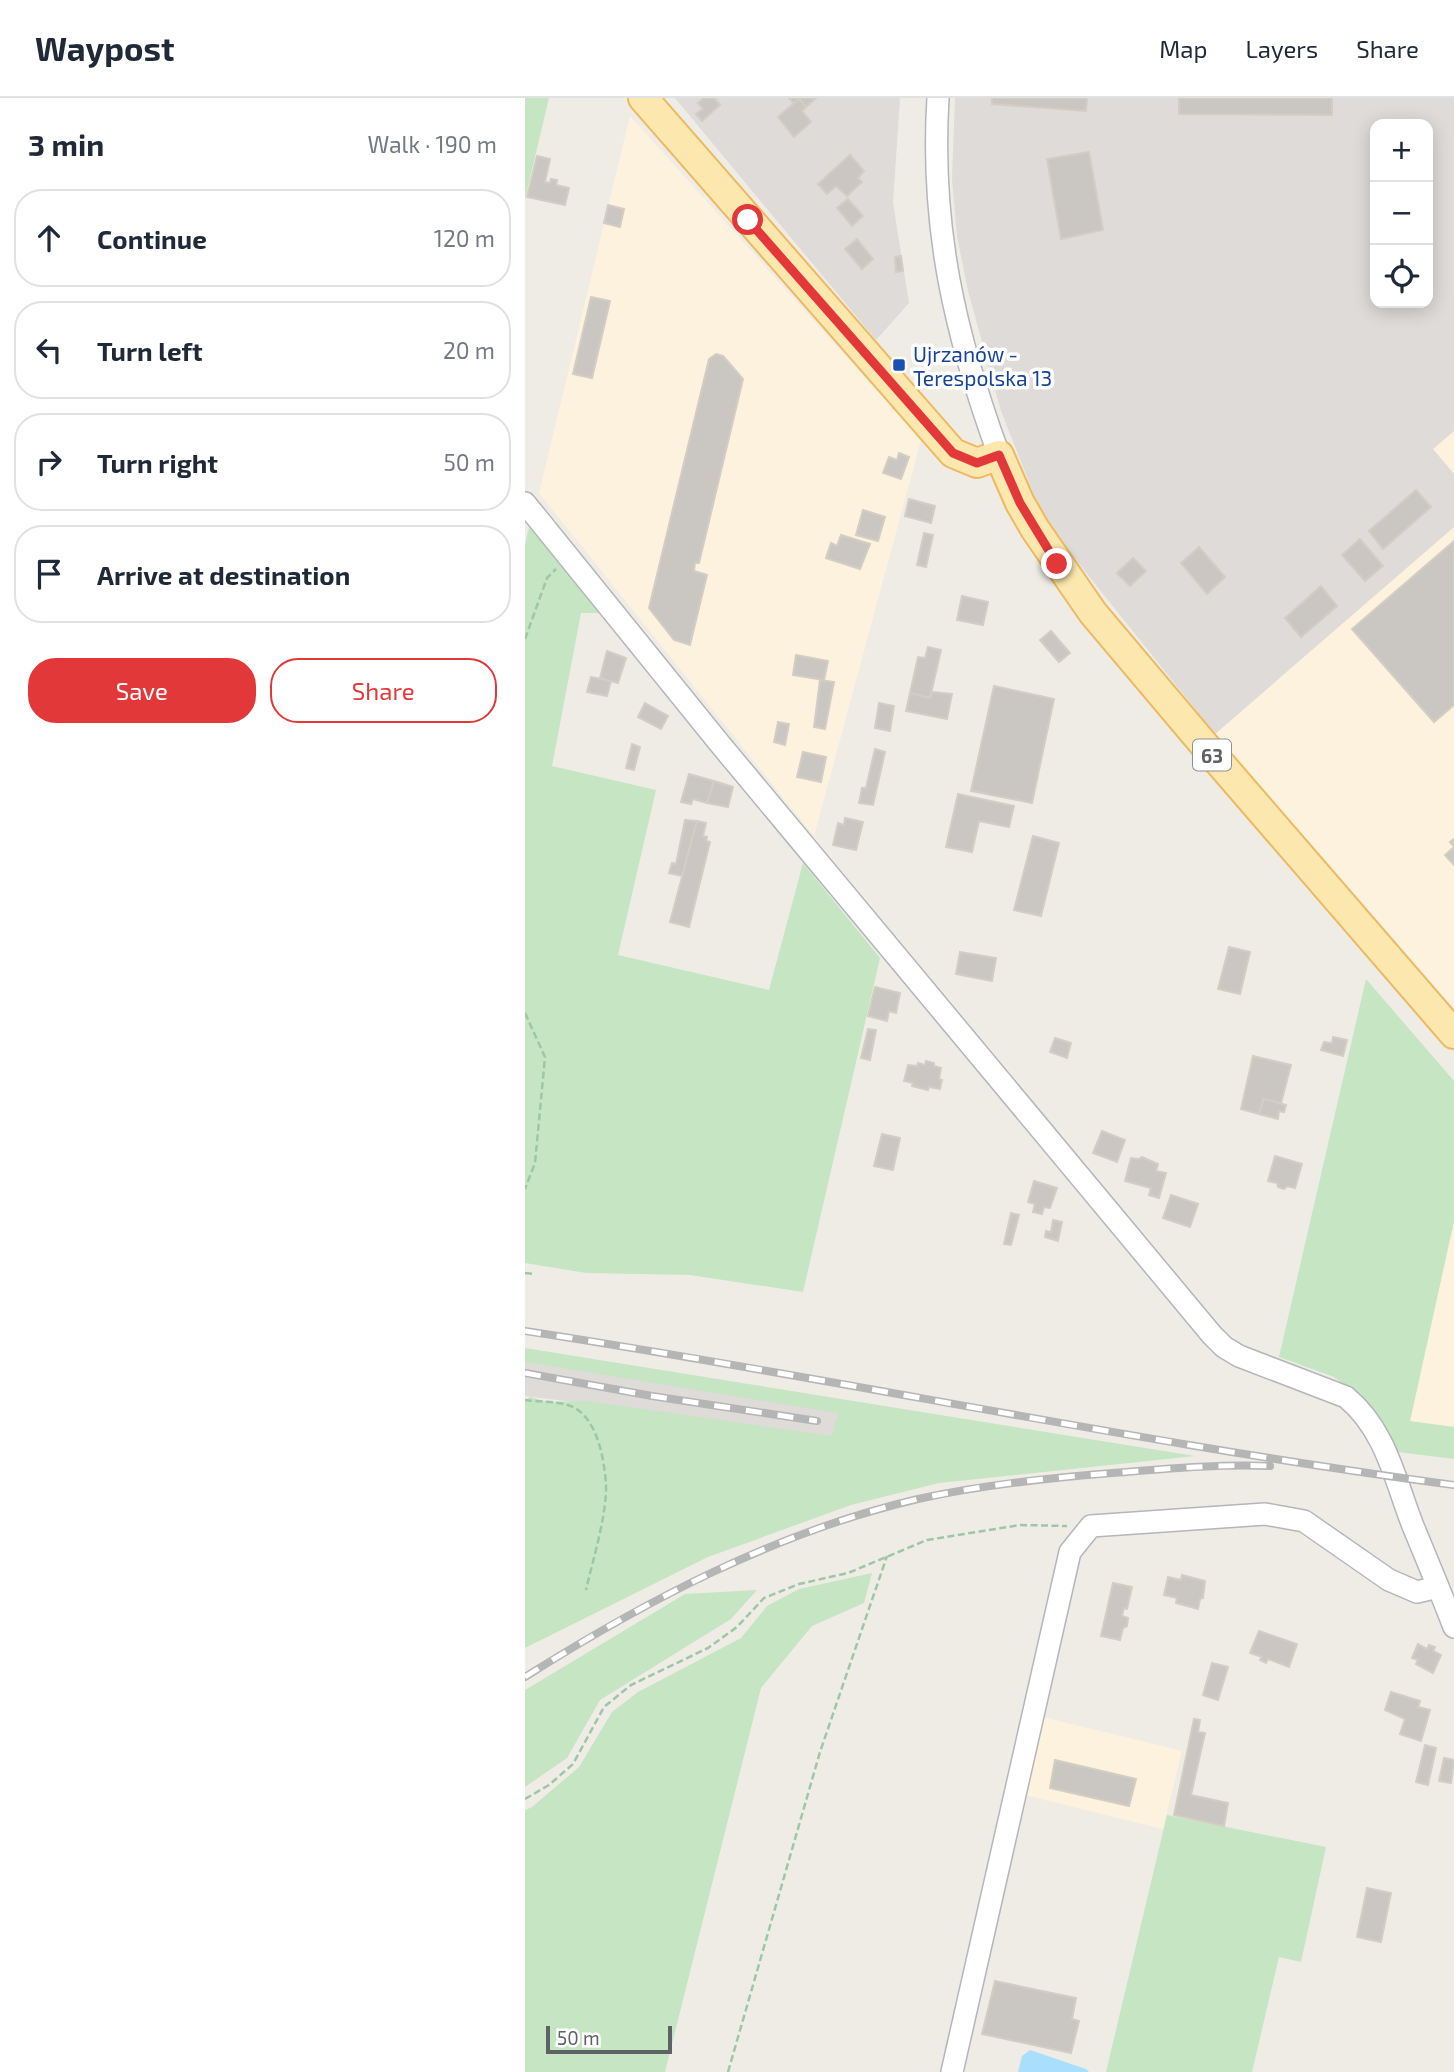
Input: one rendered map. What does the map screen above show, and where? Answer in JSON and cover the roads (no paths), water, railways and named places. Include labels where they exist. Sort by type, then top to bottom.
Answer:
[{"type":"main road","points":[[643,98],[953,453],[977,463],[999,455]]},
{"type":"main road","name":"63","points":[[999,455],[1020,503],[1035,529],[1093,613],[1454,1034]]},
{"type":"street","points":[[938,98],[938,208],[947,277],[966,358],[999,455]]},
{"type":"street","points":[[525,503],[764,796],[1212,1335],[1224,1347],[1239,1356],[1346,1397],[1371,1422],[1388,1455],[1444,1588],[1454,1627]]},
{"type":"street","points":[[953,2072],[1070,1552],[1091,1526],[1265,1514],[1304,1521],[1389,1580],[1417,1592],[1444,1588]]},
{"type":"water","points":[[1030,2050],[1089,2072],[1018,2072],[1022,2056]]},
{"type":"railway","points":[[525,1331],[1105,1431],[1454,1485]]},
{"type":"railway","points":[[525,1373],[817,1421]]},
{"type":"railway","points":[[525,1677],[618,1621],[714,1572],[814,1530],[865,1513],[942,1494],[1039,1480],[1191,1467],[1270,1466]]},
{"type":"place","name":"Ujrzanów - Terespolska 13","points":[[899,365]]}]
